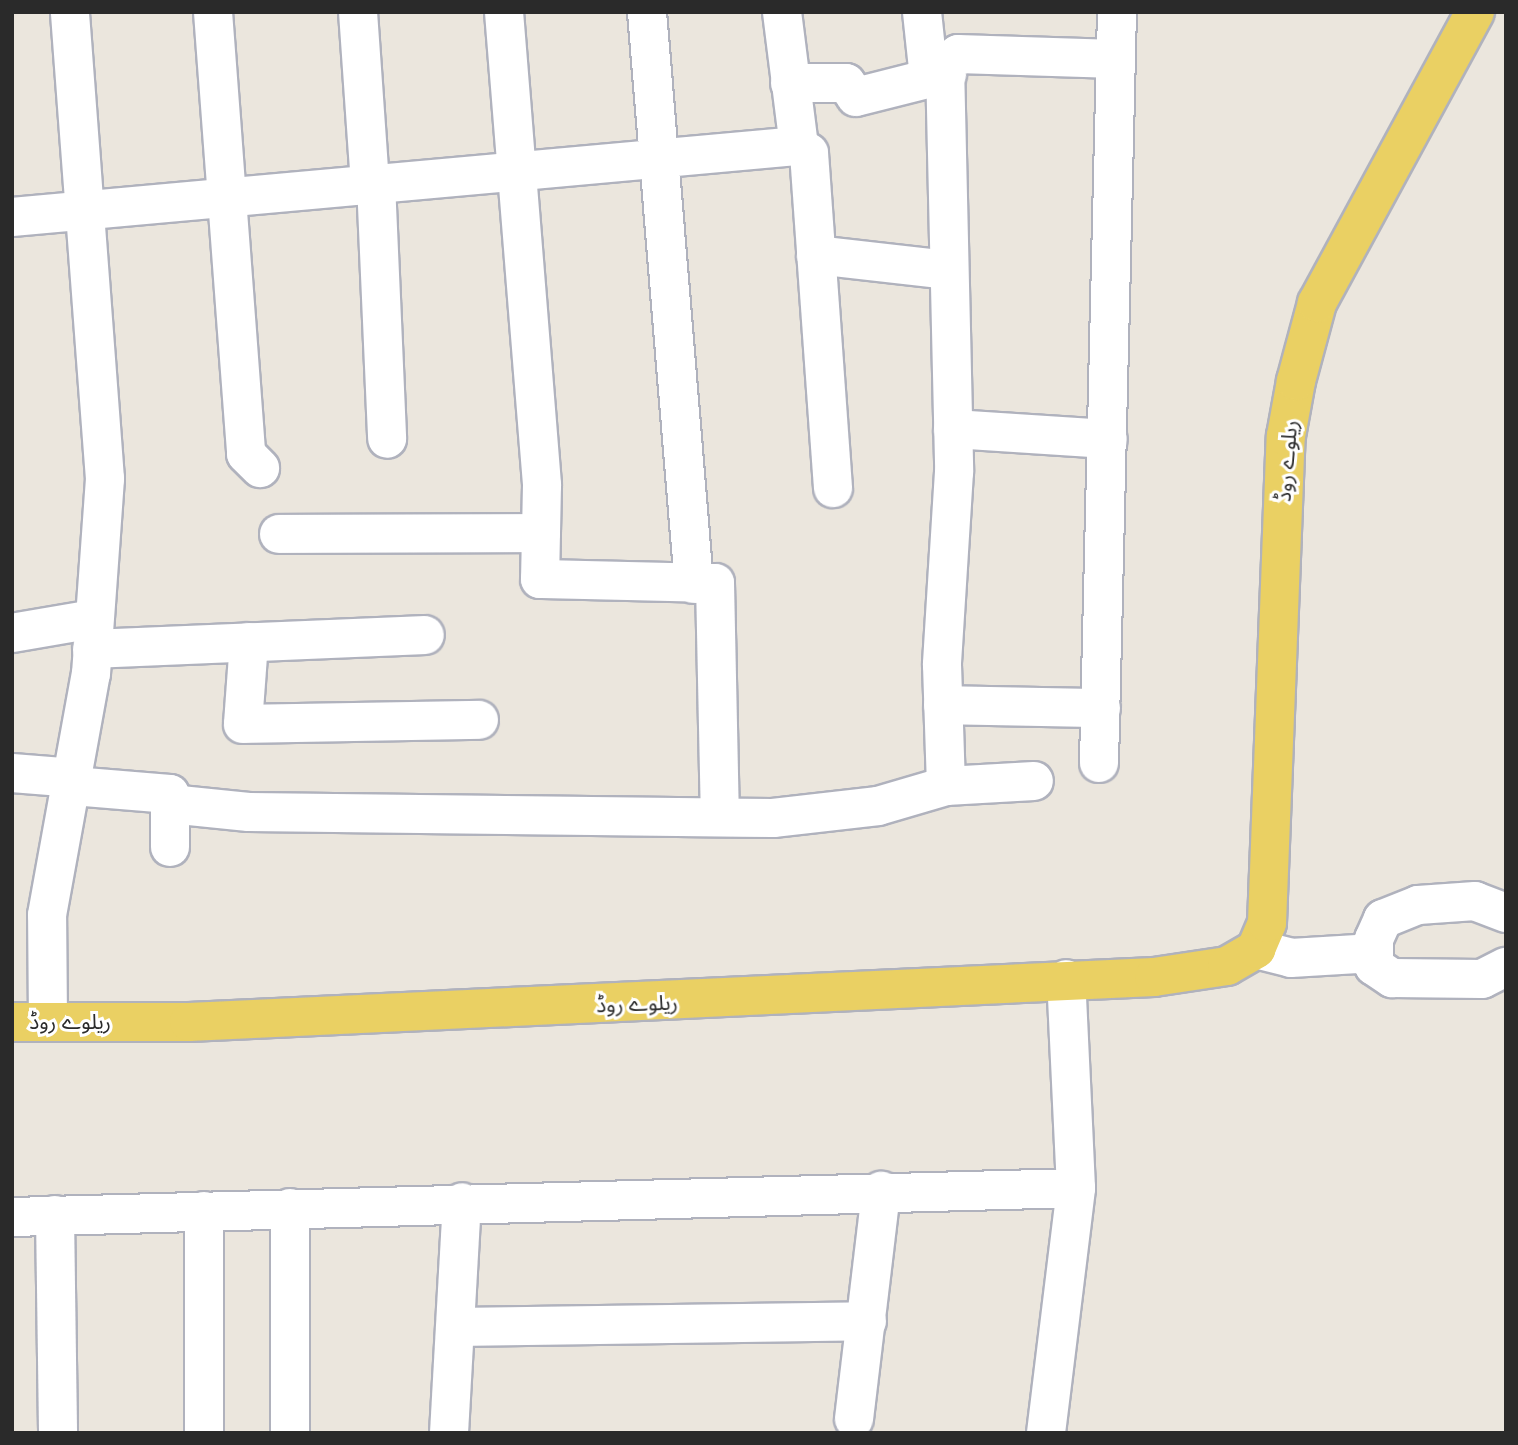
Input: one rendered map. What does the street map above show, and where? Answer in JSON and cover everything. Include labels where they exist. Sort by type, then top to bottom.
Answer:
[{"type":"main road","name":"ریلوے روڈ","points":[[30,1021],[189,1022],[781,998],[1066,979],[1154,977],[1227,966],[1256,950],[1267,923],[1286,436],[1296,381],[1317,303],[1475,12]]},
{"type":"street","points":[[30,1021],[47,915],[74,782],[93,634],[105,479],[88,210],[69,12]]},
{"type":"street","points":[[213,12],[231,196],[246,454],[260,468]]},
{"type":"street","points":[[358,12],[373,183],[387,439]]},
{"type":"street","points":[[504,12],[542,485],[540,579],[715,583],[720,816]]},
{"type":"street","points":[[647,12],[662,156],[694,584]]},
{"type":"street","points":[[782,12],[799,146]]},
{"type":"street","points":[[922,12],[928,68],[946,70]]},
{"type":"street","points":[[1100,763],[1117,12]]},
{"type":"street","points":[[790,83],[846,83],[856,97],[946,70],[958,54],[1116,59]]},
{"type":"street","points":[[946,70],[953,429],[943,705],[946,786]]},
{"type":"street","points":[[12,216],[662,156],[799,146],[809,153],[833,488]]},
{"type":"street","points":[[816,255],[948,271]]},
{"type":"street","points":[[953,429],[1108,439]]},
{"type":"street","points":[[279,534],[541,533]]},
{"type":"street","points":[[12,632],[249,642],[425,635]]},
{"type":"street","points":[[249,642],[243,724],[479,720]]},
{"type":"street","points":[[943,705],[1101,708]]},
{"type":"street","points":[[12,773],[170,794],[170,846]]},
{"type":"street","points":[[170,804],[249,812],[773,818],[878,806],[946,786],[1034,781]]},
{"type":"street","points":[[1506,914],[1475,901],[1407,908],[1383,919],[1374,953],[1377,972],[1406,980],[1482,979],[1506,967]]},
{"type":"street","points":[[1256,950],[1291,958],[1374,953]]},
{"type":"street","points":[[1046,1433],[1076,1188],[1066,979]]},
{"type":"street","points":[[12,1217],[462,1202],[1076,1188]]},
{"type":"street","points":[[854,1419],[881,1191]]},
{"type":"street","points":[[449,1433],[462,1202]]},
{"type":"street","points":[[290,1208],[290,1433]]},
{"type":"street","points":[[204,1210],[204,1433]]},
{"type":"street","points":[[55,1215],[58,1433]]},
{"type":"street","points":[[456,1327],[867,1321]]}]
